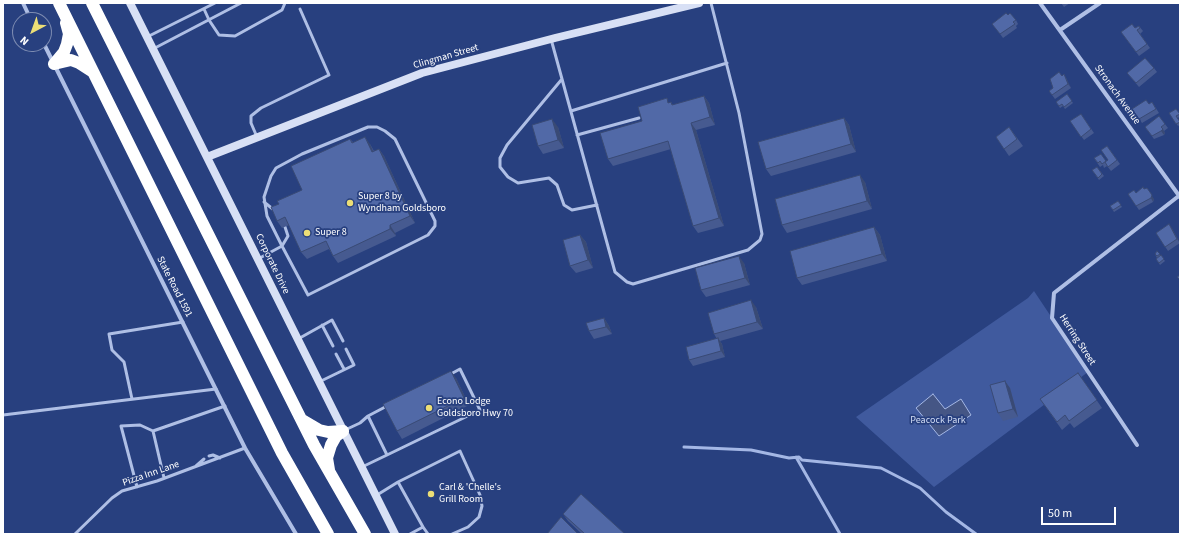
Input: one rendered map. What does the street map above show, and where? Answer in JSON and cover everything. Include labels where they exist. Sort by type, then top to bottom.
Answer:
[{"type":"highway","points":[[92,3],[301,419],[365,534]]},
{"type":"highway","points":[[54,64],[64,52],[67,44],[68,34],[62,8]]},
{"type":"highway","points":[[62,8],[282,453],[328,534]]},
{"type":"highway","points":[[54,64],[71,60],[84,65],[96,75]]},
{"type":"highway","points":[[301,419],[319,430],[328,432],[343,431]]},
{"type":"highway","points":[[329,471],[327,458],[331,445],[336,436],[343,431]]},
{"type":"street","points":[[23,3],[28,12]]},
{"type":"street","name":"Corporate Drive","points":[[130,3],[395,534]]},
{"type":"street","name":"Clingman Street","points":[[207,157],[422,73],[551,39],[699,3]]},
{"type":"street","name":"Stronach Avenue","points":[[1040,3],[1180,196]]},
{"type":"street","points":[[1060,30],[1100,3]]},
{"type":"street","name":"State Road 1591","points":[[48,52],[225,406],[244,448],[296,534]]},
{"type":"street","name":"Herring Street","points":[[1137,445],[1052,318],[1054,293],[1180,196]]},
{"type":"lane","points":[[147,37],[215,3]]},
{"type":"lane","points":[[153,49],[241,3]]},
{"type":"lane","points":[[204,9],[219,35],[235,36],[282,10],[285,3]]},
{"type":"lane","points":[[551,39],[615,272],[621,278],[633,284],[748,250],[756,245],[762,234],[728,63],[711,3]]},
{"type":"lane","points":[[257,137],[251,123],[252,116],[262,108],[329,75],[300,9]]},
{"type":"lane","points":[[571,111],[728,63]]},
{"type":"lane","points":[[562,79],[507,145],[500,158],[500,167],[508,177],[518,183],[549,178],[557,185],[564,205],[572,210],[597,205]]},
{"type":"lane","points":[[577,135],[639,118]]},
{"type":"lane","points":[[368,127],[377,127],[385,131],[394,139],[435,221],[435,226],[428,235],[308,295],[282,246],[267,216],[264,202],[266,187],[276,168],[285,162],[368,127]]},
{"type":"lane","points":[[264,202],[278,214]]},
{"type":"lane","points":[[258,259],[282,246],[288,236],[285,227]]},
{"type":"lane","points":[[297,339],[332,320],[343,341]]},
{"type":"lane","points":[[132,399],[124,362],[112,350],[109,334],[183,322]]},
{"type":"lane","points":[[322,325],[333,346]]},
{"type":"lane","points":[[319,382],[354,365],[346,349]]},
{"type":"lane","points":[[336,354],[344,370]]},
{"type":"lane","points":[[361,467],[480,410],[460,369],[446,377]]},
{"type":"lane","points":[[3,415],[216,389]]},
{"type":"lane","points":[[343,431],[360,423],[368,416],[389,405]]},
{"type":"lane","points":[[138,487],[121,426],[140,425],[153,431],[225,406]]},
{"type":"lane","points":[[368,416],[386,455]]},
{"type":"lane","points":[[153,431],[164,478]]},
{"type":"lane","name":"Pizza Inn Lane","points":[[75,534],[112,498],[122,491],[164,478],[244,448]]},
{"type":"lane","points":[[375,496],[398,482],[460,451],[480,494],[482,506],[479,517],[468,527],[452,534]]},
{"type":"lane","points":[[209,456],[213,455],[220,458]]},
{"type":"lane","points":[[195,467],[204,458]]},
{"type":"lane","points":[[398,482],[428,534]]},
{"type":"lane","points":[[410,534],[423,527]]},
{"type":"green space","name":"Peacock Park","points":[[1034,291],[1088,372],[934,487],[856,417],[1028,298]]},
{"type":"shaded area","points":[[933,394],[945,409],[961,399],[971,415],[939,436],[916,408]]},
{"type":"building","points":[[1006,13],[1008,15],[1010,13],[1016,20],[1013,22],[1015,24],[1000,34],[992,24]]},
{"type":"building","points":[[1132,24],[1135,28],[1139,26],[1140,28],[1137,30],[1147,44],[1136,52],[1121,32]]},
{"type":"building","points":[[1145,58],[1154,68],[1136,83],[1127,73]]},
{"type":"building","points":[[1059,72],[1062,76],[1064,74],[1068,84],[1052,95],[1049,91],[1053,88],[1050,79]]},
{"type":"building","points":[[1067,94],[1072,101],[1064,107],[1062,104],[1059,106],[1056,102]]},
{"type":"building","points":[[704,96],[710,117],[691,123],[719,218],[693,226],[668,141],[608,159],[600,133],[642,121],[638,107],[667,98],[668,103],[671,102],[672,105]]},
{"type":"building","points":[[1146,100],[1149,104],[1152,102],[1156,109],[1139,119],[1132,109]]},
{"type":"building","points":[[1176,109],[1180,114],[1176,116],[1180,122],[1176,124],[1169,113]]},
{"type":"building","points":[[1081,114],[1091,129],[1081,137],[1070,121]]},
{"type":"building","points":[[1159,116],[1165,124],[1161,127],[1163,129],[1161,131],[1152,136],[1145,127]]},
{"type":"building","points":[[844,118],[851,144],[766,169],[758,142]]},
{"type":"building","points":[[552,119],[558,140],[538,146],[532,125]]},
{"type":"building","points":[[1009,127],[1017,139],[1004,149],[996,137]]},
{"type":"building","name":"Super 8 by Wyndham Goldsboro","points":[[365,137],[372,152],[379,149],[410,216],[390,225],[390,229],[333,256],[326,241],[301,252],[285,217],[277,221],[271,207],[279,204],[277,201],[302,190],[291,166],[350,139],[352,143]]},
{"type":"building","points":[[1107,146],[1117,160],[1108,167],[1105,162],[1108,160],[1101,150]]},
{"type":"building","points":[[1101,154],[1106,161],[1102,164],[1100,161],[1098,163],[1094,158]]},
{"type":"building","points":[[1097,167],[1102,174],[1098,178],[1092,170]]},
{"type":"building","points":[[860,175],[867,201],[782,225],[775,199]]},
{"type":"building","points":[[1143,187],[1144,189],[1147,188],[1152,195],[1151,198],[1136,206],[1128,194],[1134,190],[1136,193]]},
{"type":"building","points":[[1118,201],[1121,205],[1113,210],[1110,206]]},
{"type":"building","points":[[1169,224],[1177,239],[1165,247],[1156,233]]},
{"type":"building","points":[[874,227],[882,254],[797,278],[790,251]]},
{"type":"building","points":[[580,235],[588,260],[570,266],[563,240]]},
{"type":"building","points":[[1157,251],[1160,254],[1157,256],[1155,254]]},
{"type":"building","points":[[1161,255],[1164,259],[1159,263],[1156,259]]},
{"type":"building","points":[[739,256],[745,278],[701,290],[695,268]]},
{"type":"building","points":[[751,300],[757,322],[714,334],[708,313]]},
{"type":"building","points":[[604,318],[606,327],[589,331],[586,323]]},
{"type":"building","points":[[718,338],[721,351],[689,360],[686,347]]},
{"type":"building","name":"Econo Lodge Goldsboro Hwy 70","points":[[451,371],[464,398],[397,431],[383,404]]},
{"type":"building","points":[[1078,373],[1097,400],[1069,421],[1065,415],[1057,422],[1040,399]]},
{"type":"building","points":[[1005,381],[1013,409],[998,413],[990,385]]},
{"type":"building","points":[[581,494],[625,534],[585,534],[563,514]]},
{"type":"building","points":[[561,517],[578,534],[547,534]]},
{"type":"waterway","points":[[684,447],[751,450],[789,458],[799,457],[802,460],[881,468],[920,488],[946,512],[976,534]]},
{"type":"waterway","points":[[796,457],[840,534]]},
{"type":"place","name":"Super 8 by Wyndham Goldsboro","points":[[350,203]]},
{"type":"place","name":"Super 8","points":[[307,233]]},
{"type":"place","name":"Econo Lodge Goldsboro Hwy 70","points":[[429,408]]},
{"type":"place","name":"Carl & 'Chelle's Grill Room","points":[[431,494]]}]
